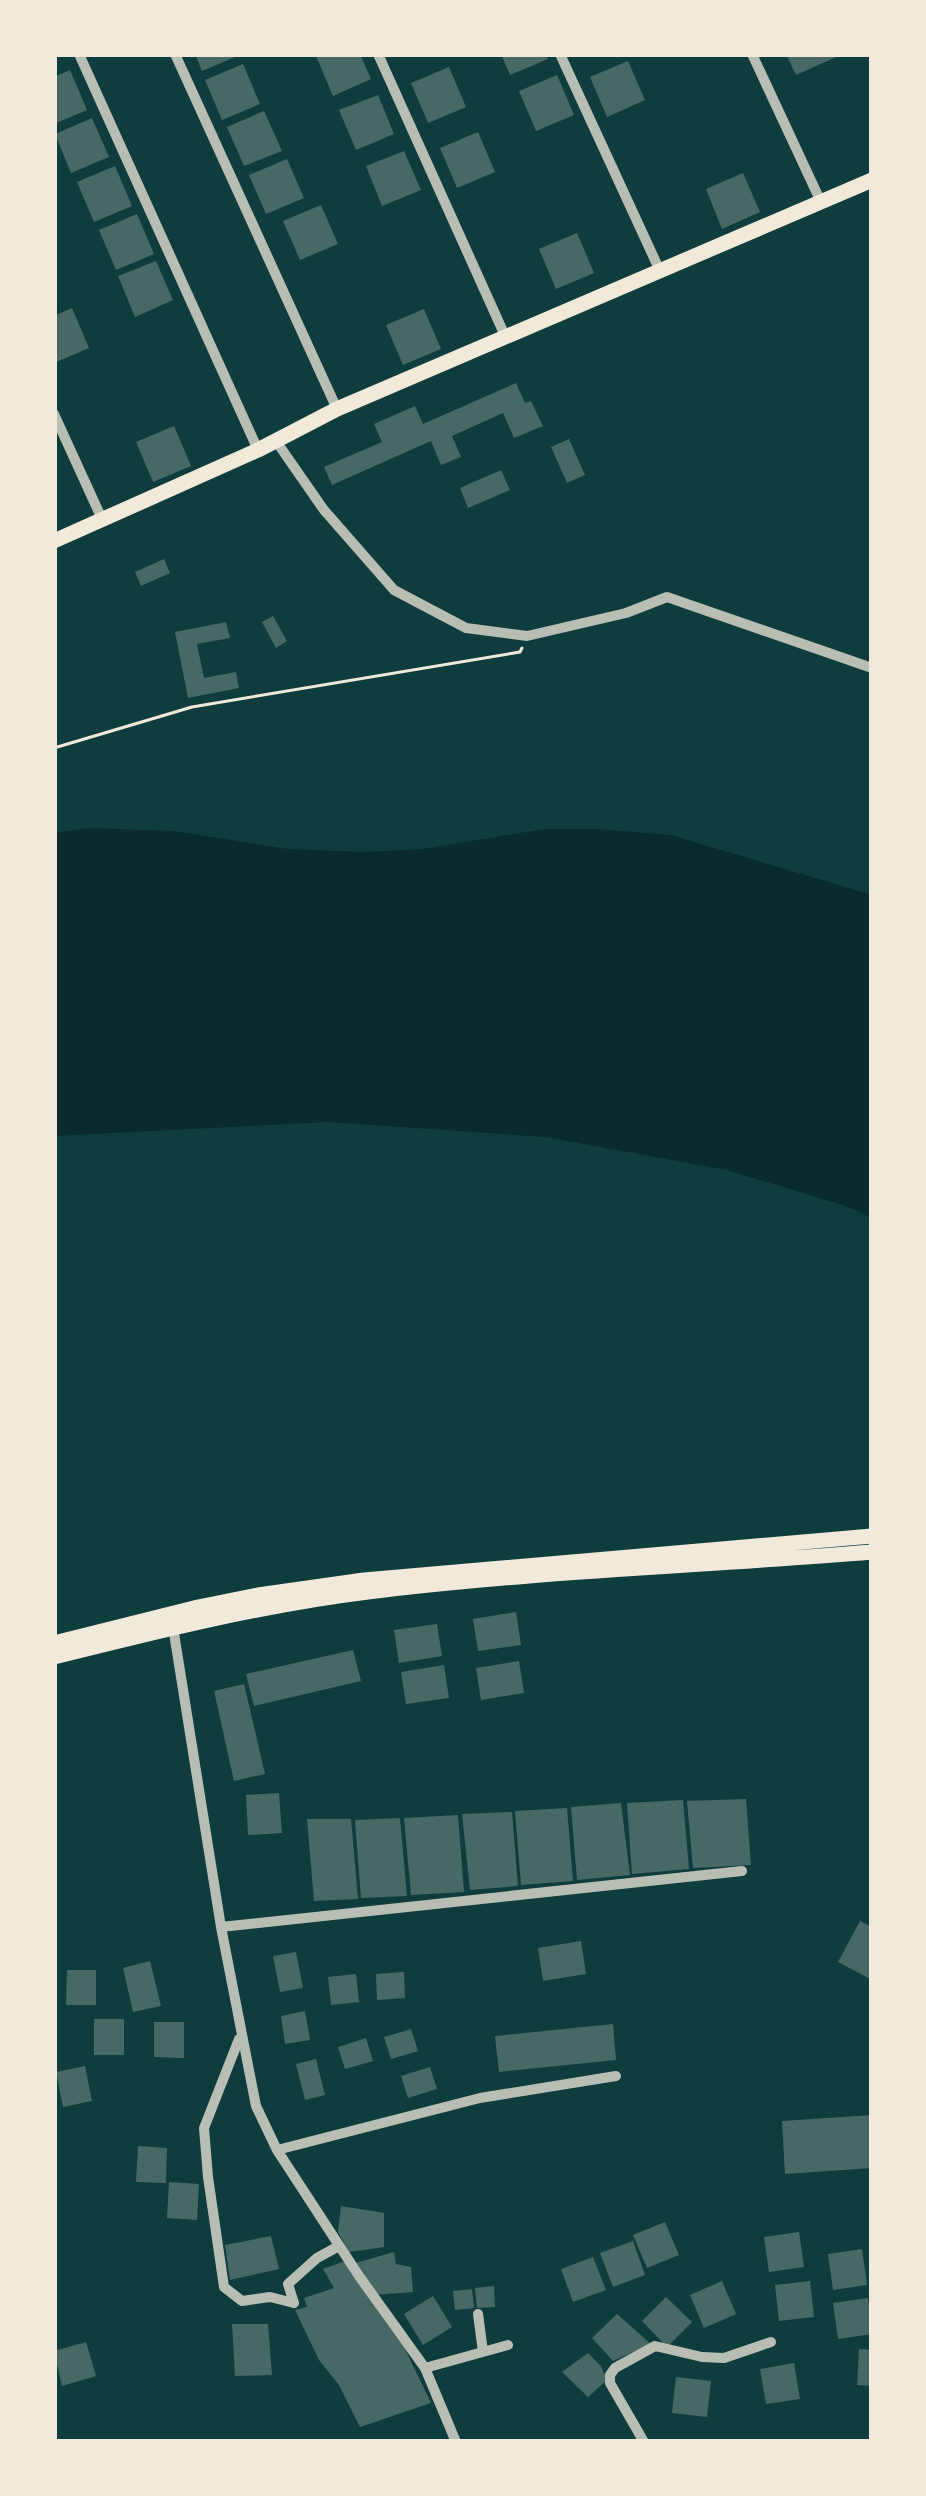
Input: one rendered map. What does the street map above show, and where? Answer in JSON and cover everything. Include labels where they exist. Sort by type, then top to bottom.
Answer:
[{"type":"main road","points":[[54,542],[337,410],[872,179]]},
{"type":"main road","points":[[54,1643],[178,1611],[364,1580],[872,1536]]},
{"type":"main road","points":[[54,1658],[258,1609],[369,1592],[872,1552]]},
{"type":"street","points":[[79,54],[258,450]]},
{"type":"street","points":[[175,54],[337,410]]},
{"type":"street","points":[[378,54],[506,338]]},
{"type":"street","points":[[560,54],[660,272]]},
{"type":"street","points":[[752,54],[821,202]]},
{"type":"street","points":[[54,414],[102,519]]},
{"type":"street","points":[[276,441],[324,510],[394,590],[466,628],[527,636],[626,613],[667,597],[872,668]]},
{"type":"street","points":[[173,1627],[221,1927],[256,2106],[277,2150],[425,2368],[456,2442]]},
{"type":"street","points":[[221,1927],[742,1871]]},
{"type":"street","points":[[240,2035],[204,2128],[224,2287],[242,2301],[270,2297],[294,2303],[289,2284],[317,2258],[339,2246]]},
{"type":"street","points":[[277,2150],[480,2098],[616,2076]]},
{"type":"street","points":[[478,2314],[483,2352]]},
{"type":"street","points":[[644,2442],[610,2383],[615,2368],[656,2346],[724,2358],[771,2342]]},
{"type":"street","points":[[425,2368],[508,2345]]},
{"type":"path","points":[[54,748],[192,707],[520,652],[527,636]]},
{"type":"water","points":[[88,828],[174,831],[288,849],[363,852],[423,849],[545,829],[671,835],[872,895],[872,1218],[727,1170],[545,1137],[328,1122],[54,1136],[54,833]]},
{"type":"building","points":[[195,54],[242,54],[202,71]]},
{"type":"building","points":[[360,54],[371,79],[333,96],[316,56]]},
{"type":"building","points":[[501,54],[546,54],[548,59],[510,75]]},
{"type":"building","points":[[786,54],[843,54],[796,75]]},
{"type":"building","points":[[628,61],[645,100],[607,117],[590,77]]},
{"type":"building","points":[[243,64],[260,104],[222,120],[205,80]]},
{"type":"building","points":[[449,67],[466,107],[428,123],[411,83]]},
{"type":"building","points":[[70,70],[87,110],[54,124],[54,77]]},
{"type":"building","points":[[557,75],[574,115],[536,131],[519,91]]},
{"type":"building","points":[[378,95],[394,134],[356,150],[339,110]]},
{"type":"building","points":[[264,111],[282,151],[244,166],[227,127]]},
{"type":"building","points":[[92,118],[109,157],[71,173],[55,134]]},
{"type":"building","points":[[478,132],[495,172],[457,188],[440,148]]},
{"type":"building","points":[[404,151],[421,190],[382,206],[366,166]]},
{"type":"building","points":[[287,159],[304,198],[266,214],[249,175]]},
{"type":"building","points":[[115,166],[132,206],[94,222],[77,182]]},
{"type":"building","points":[[743,173],[760,212],[722,229],[706,189]]},
{"type":"building","points":[[321,205],[338,244],[300,260],[283,221]]},
{"type":"building","points":[[137,214],[154,254],[116,270],[99,230]]},
{"type":"building","points":[[577,233],[594,273],[556,289],[539,249]]},
{"type":"building","points":[[156,261],[173,300],[135,317],[118,276]]},
{"type":"building","points":[[72,308],[89,348],[54,363],[54,316]]},
{"type":"building","points":[[424,309],[441,349],[403,365],[386,325]]},
{"type":"building","points":[[516,383],[543,426],[514,438],[503,413],[452,436],[461,457],[441,465],[431,441],[332,485],[324,467],[382,442],[374,424],[415,406],[423,424]]},
{"type":"building","points":[[174,426],[191,466],[153,482],[136,442]]},
{"type":"building","points":[[569,439],[585,475],[567,483],[551,447]]},
{"type":"building","points":[[501,470],[510,490],[468,508],[460,488]]},
{"type":"building","points":[[164,559],[170,573],[141,586],[135,572]]},
{"type":"building","points":[[273,616],[287,641],[276,648],[262,622]]},
{"type":"building","points":[[226,622],[230,638],[197,644],[204,678],[236,672],[239,688],[188,698],[175,632]]},
{"type":"building","points":[[516,1612],[521,1645],[478,1651],[473,1619]]},
{"type":"building","points":[[437,1624],[442,1656],[399,1663],[394,1630]]},
{"type":"building","points":[[353,1650],[361,1681],[254,1706],[246,1674]]},
{"type":"building","points":[[519,1661],[524,1693],[481,1700],[476,1668]]},
{"type":"building","points":[[444,1665],[449,1698],[406,1704],[401,1672]]},
{"type":"building","points":[[244,1684],[265,1774],[234,1781],[214,1691]]},
{"type":"building","points":[[279,1793],[282,1833],[248,1835],[246,1795]]},
{"type":"building","points":[[746,1799],[751,1865],[693,1868],[687,1801]]},
{"type":"building","points":[[683,1800],[689,1869],[632,1874],[627,1803]]},
{"type":"building","points":[[621,1803],[630,1875],[577,1880],[571,1807]]},
{"type":"building","points":[[567,1808],[573,1881],[521,1885],[515,1811]]},
{"type":"building","points":[[512,1812],[518,1886],[470,1890],[462,1814]]},
{"type":"building","points":[[458,1815],[464,1892],[411,1895],[404,1818]]},
{"type":"building","points":[[400,1818],[407,1896],[361,1898],[355,1820]]},
{"type":"building","points":[[307,1819],[351,1819],[358,1899],[314,1901]]},
{"type":"building","points":[[860,1921],[872,1927],[872,1980],[838,1962]]},
{"type":"building","points":[[581,1941],[586,1974],[543,1981],[538,1948]]},
{"type":"building","points":[[296,1952],[303,1988],[280,1992],[273,1956]]},
{"type":"building","points":[[150,1961],[161,2006],[133,2012],[123,1968]]},
{"type":"building","points":[[67,1970],[96,1970],[96,2005],[66,2005]]},
{"type":"building","points":[[404,1972],[405,1998],[377,2000],[376,1974]]},
{"type":"building","points":[[356,1974],[359,2002],[331,2005],[328,1977]]},
{"type":"building","points":[[305,2011],[310,2040],[285,2044],[281,2016]]},
{"type":"building","points":[[94,2019],[124,2019],[124,2055],[94,2055]]},
{"type":"building","points":[[154,2022],[184,2022],[184,2058],[154,2057]]},
{"type":"building","points":[[613,2024],[616,2060],[499,2072],[495,2036]]},
{"type":"building","points":[[411,2029],[418,2051],[391,2059],[384,2037]]},
{"type":"building","points":[[366,2038],[373,2061],[345,2069],[338,2047]]},
{"type":"building","points":[[316,2059],[325,2095],[305,2100],[296,2064]]},
{"type":"building","points":[[85,2066],[92,2101],[63,2107],[56,2072]]},
{"type":"building","points":[[430,2067],[437,2089],[408,2098],[401,2076]]},
{"type":"building","points":[[872,2115],[872,2168],[785,2174],[782,2121]]},
{"type":"building","points":[[138,2146],[167,2148],[166,2183],[136,2182]]},
{"type":"building","points":[[169,2182],[199,2184],[197,2220],[167,2218]]},
{"type":"building","points":[[341,2206],[384,2213],[384,2247],[349,2252],[338,2232]]},
{"type":"building","points":[[665,2222],[679,2255],[647,2268],[633,2235]]},
{"type":"building","points":[[799,2232],[804,2267],[769,2272],[764,2237]]},
{"type":"building","points":[[271,2236],[279,2269],[230,2280],[225,2245]]},
{"type":"building","points":[[633,2241],[645,2275],[613,2287],[600,2253]]},
{"type":"building","points":[[862,2249],[867,2285],[833,2290],[828,2254]]},
{"type":"building","points":[[394,2252],[396,2264],[411,2267],[413,2292],[373,2295],[352,2264]]},
{"type":"building","points":[[593,2257],[606,2290],[573,2302],[561,2269]]},
{"type":"building","points":[[348,2260],[405,2349],[431,2403],[360,2427],[295,2310],[307,2307],[304,2298],[334,2288],[323,2269]]},
{"type":"building","points":[[722,2281],[736,2314],[704,2328],[690,2295]]},
{"type":"building","points":[[810,2281],[814,2317],[779,2321],[775,2285]]},
{"type":"building","points":[[494,2286],[495,2307],[477,2308],[475,2288]]},
{"type":"building","points":[[472,2289],[474,2308],[455,2310],[453,2291]]},
{"type":"building","points":[[433,2296],[452,2327],[423,2345],[404,2314]]},
{"type":"building","points":[[666,2297],[692,2322],[667,2347],[642,2321]]},
{"type":"building","points":[[868,2298],[872,2334],[838,2339],[833,2303]]},
{"type":"building","points":[[617,2314],[651,2344],[613,2361],[592,2338]]},
{"type":"building","points":[[232,2324],[268,2324],[272,2375],[235,2376]]},
{"type":"building","points":[[86,2342],[96,2376],[62,2386],[54,2351]]},
{"type":"building","points":[[859,2349],[872,2350],[872,2386],[857,2385]]},
{"type":"building","points":[[588,2353],[607,2380],[588,2397],[562,2372]]},
{"type":"building","points":[[794,2363],[800,2399],[766,2404],[760,2369]]},
{"type":"building","points":[[676,2377],[711,2381],[707,2417],[672,2413]]}]
